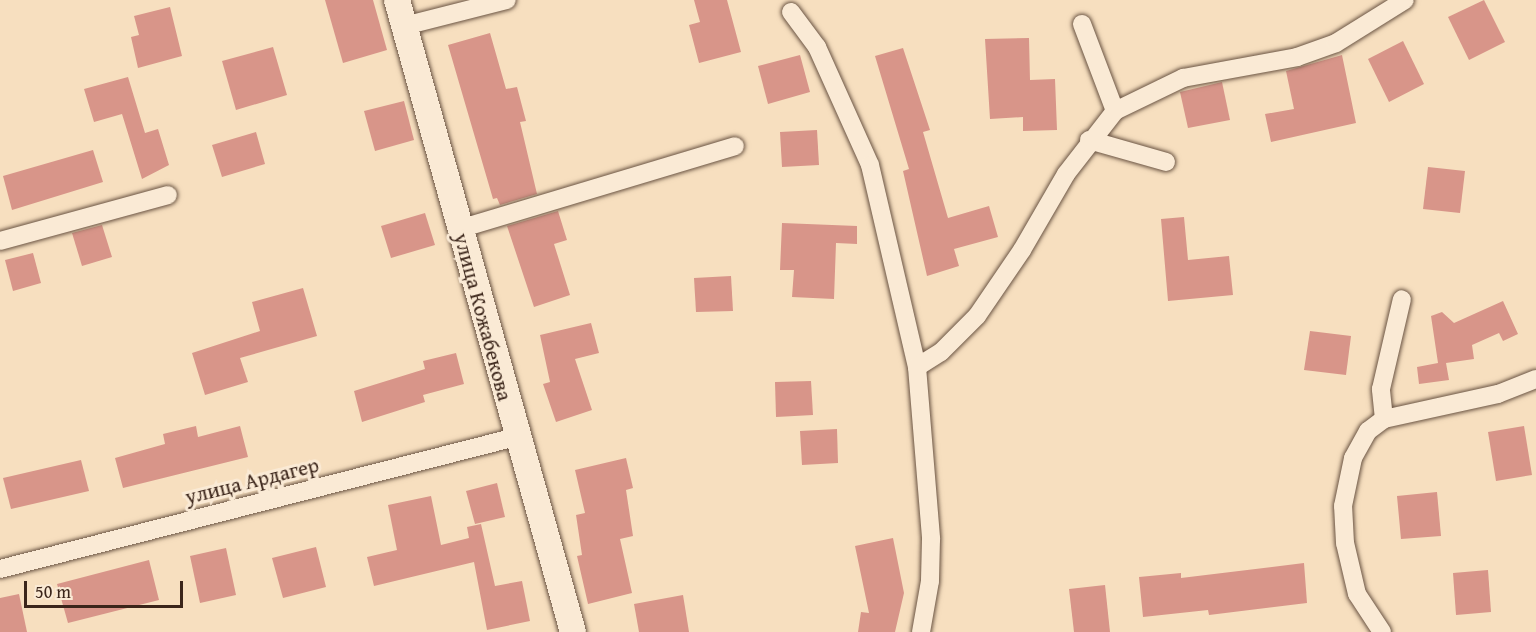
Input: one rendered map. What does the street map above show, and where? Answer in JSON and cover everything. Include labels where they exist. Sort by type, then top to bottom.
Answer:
[{"type":"main road","name":"улица Кожабекова","points":[[396,0],[516,437],[573,632]]},
{"type":"street","points":[[404,26],[507,0]]},
{"type":"street","points":[[917,367],[941,352],[976,316],[1089,140],[1115,111],[1183,78],[1298,57],[1336,43],[1405,0]]},
{"type":"street","points":[[791,12],[818,47],[870,165],[917,367],[931,539],[930,581],[921,632]]},
{"type":"street","points":[[1082,24],[1115,111]]},
{"type":"street","points":[[1089,140],[1166,162]]},
{"type":"street","points":[[459,229],[735,146]]},
{"type":"street","points":[[0,241],[168,195]]},
{"type":"street","points":[[1384,419],[1381,389],[1402,299]]},
{"type":"street","points":[[1382,632],[1357,594],[1345,543],[1342,506],[1353,458],[1368,431],[1384,419],[1498,394],[1536,379]]},
{"type":"street","name":"улица Ардагер","points":[[0,569],[516,437]]},
{"type":"building","points":[[325,0],[373,0],[387,50],[343,63]]},
{"type":"building","points":[[694,0],[727,0],[741,52],[699,63],[689,25],[700,22]]},
{"type":"building","points":[[1484,0],[1505,42],[1469,60],[1448,17]]},
{"type":"building","points":[[170,7],[182,56],[138,68],[131,37],[139,35],[134,16]]},
{"type":"building","points":[[490,33],[506,89],[517,87],[526,121],[520,122],[537,194],[500,205],[497,198],[493,199],[448,45]]},
{"type":"building","points":[[1029,38],[1030,80],[1055,79],[1057,130],[1023,131],[1023,117],[990,119],[985,39]]},
{"type":"building","points":[[1403,41],[1424,84],[1389,102],[1368,59]]},
{"type":"building","points":[[273,47],[287,95],[236,110],[222,61]]},
{"type":"building","points":[[903,48],[930,130],[923,132],[948,218],[989,206],[998,237],[954,249],[959,266],[927,276],[903,171],[909,169],[875,56]]},
{"type":"building","points":[[800,55],[810,92],[768,104],[758,66]]},
{"type":"building","points":[[1342,55],[1356,123],[1271,142],[1265,114],[1294,109],[1286,71]]},
{"type":"building","points":[[128,77],[145,133],[158,129],[169,165],[142,179],[122,114],[94,122],[84,89]]},
{"type":"building","points":[[1222,82],[1230,120],[1188,128],[1180,92]]},
{"type":"building","points":[[404,101],[414,140],[375,151],[364,111]]},
{"type":"building","points":[[817,130],[819,165],[782,167],[780,132]]},
{"type":"building","points":[[256,132],[265,164],[222,177],[212,145]]},
{"type":"building","points":[[93,150],[103,182],[12,210],[3,176]]},
{"type":"building","points":[[1428,167],[1465,171],[1460,213],[1423,209]]},
{"type":"building","points":[[558,211],[567,240],[554,244],[570,295],[534,307],[507,226]]},
{"type":"building","points":[[425,213],[435,245],[391,258],[381,226]]},
{"type":"building","points":[[1184,217],[1188,260],[1229,256],[1233,295],[1168,301],[1161,219]]},
{"type":"building","points":[[782,223],[857,226],[857,244],[836,243],[834,299],[792,297],[794,270],[780,270]]},
{"type":"building","points":[[102,225],[112,257],[82,266],[72,233]]},
{"type":"building","points":[[33,253],[41,283],[13,291],[5,260]]},
{"type":"building","points":[[731,276],[733,311],[696,312],[694,278]]},
{"type":"building","points":[[303,288],[317,336],[240,358],[248,382],[205,395],[192,353],[260,331],[252,302]]},
{"type":"building","points":[[1503,301],[1518,334],[1503,341],[1499,333],[1472,345],[1474,359],[1446,363],[1449,380],[1419,384],[1417,367],[1438,363],[1431,316],[1442,312],[1454,323]]},
{"type":"building","points":[[591,323],[599,353],[575,359],[592,410],[556,422],[543,384],[550,382],[540,335]]},
{"type":"building","points":[[1310,331],[1351,336],[1346,375],[1304,370]]},
{"type":"building","points":[[456,353],[464,384],[423,395],[425,402],[362,422],[354,391],[425,369],[423,361]]},
{"type":"building","points":[[811,381],[813,415],[776,417],[775,382]]},
{"type":"building","points":[[196,426],[198,437],[240,426],[248,457],[123,488],[115,458],[165,444],[163,434]]},
{"type":"building","points":[[1524,426],[1532,475],[1496,481],[1488,432]]},
{"type":"building","points":[[837,429],[838,463],[802,465],[800,431]]},
{"type":"building","points":[[626,458],[633,488],[626,490],[633,536],[620,539],[632,593],[588,604],[577,556],[582,555],[576,515],[585,513],[575,470]]},
{"type":"building","points":[[81,460],[89,491],[11,509],[3,478]]},
{"type":"building","points":[[497,483],[505,517],[475,524],[466,491]]},
{"type":"building","points":[[1437,492],[1441,536],[1401,539],[1397,496]]},
{"type":"building","points":[[431,496],[441,545],[469,538],[467,527],[481,524],[495,586],[522,581],[530,621],[487,630],[474,562],[374,586],[367,557],[397,550],[388,505]]},
{"type":"building","points":[[893,538],[904,593],[895,632],[858,632],[861,612],[869,613],[855,546]]},
{"type":"building","points":[[316,547],[326,587],[283,598],[272,558]]},
{"type":"building","points":[[226,548],[236,595],[200,603],[190,556]]},
{"type":"building","points":[[149,560],[159,600],[68,623],[57,584]]},
{"type":"building","points":[[1304,563],[1307,603],[1209,615],[1208,610],[1143,617],[1139,577],[1181,573],[1181,578]]},
{"type":"building","points":[[1488,570],[1491,612],[1456,615],[1453,573]]},
{"type":"building","points":[[1105,585],[1110,632],[1074,632],[1069,589]]},
{"type":"building","points":[[19,594],[27,632],[0,632],[0,598]]},
{"type":"building","points":[[683,595],[689,632],[639,632],[634,604]]}]
